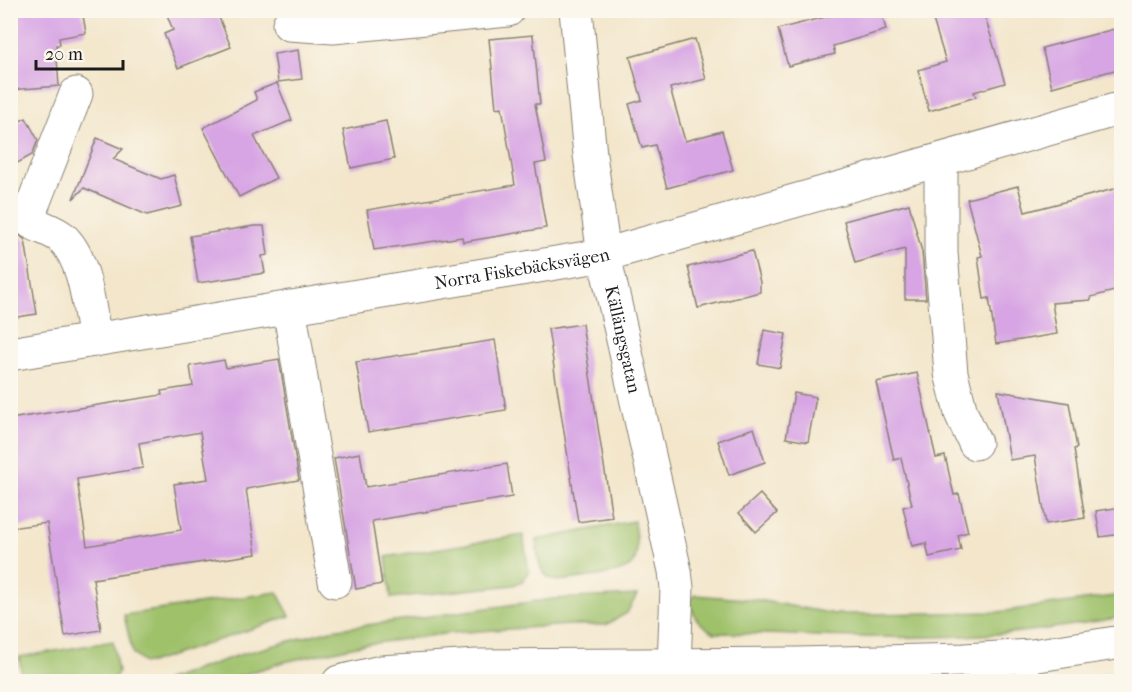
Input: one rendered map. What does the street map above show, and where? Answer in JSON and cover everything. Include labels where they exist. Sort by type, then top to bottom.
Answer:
[{"type":"street","points":[[289,24],[333,27],[508,10]]},
{"type":"street","name":"Källängsgatan","points":[[576,10],[590,155],[604,255],[675,571],[677,588],[674,665]]},
{"type":"street","points":[[76,94],[28,216],[31,222],[60,237],[75,255],[82,276],[95,340]]},
{"type":"street","name":"Norra Fiskebäcksvägen","points":[[10,354],[604,255],[1122,108]]},
{"type":"street","points":[[941,160],[941,253],[951,373],[960,413],[975,443]]},
{"type":"street","points":[[289,307],[335,581]]},
{"type":"street","points":[[339,681],[381,672],[477,666],[964,660],[1032,656],[1122,642]]},
{"type":"green space","points":[[634,521],[636,554],[633,563],[628,567],[610,574],[557,581],[545,575],[542,570],[536,540]]},
{"type":"green space","points":[[523,535],[529,571],[523,581],[513,585],[391,598],[386,557]]},
{"type":"green space","points":[[277,592],[290,616],[150,663],[144,663],[133,654],[124,615]]},
{"type":"green space","points":[[637,595],[627,613],[606,625],[569,625],[451,633],[361,645],[284,662],[223,681],[164,681],[242,654],[331,630],[552,599]]},
{"type":"green space","points":[[695,595],[758,600],[835,614],[870,614],[998,612],[1121,595],[1122,617],[1034,631],[947,637],[714,633],[700,623],[693,612],[689,600]]},
{"type":"green space","points":[[113,641],[118,672],[113,680],[23,681],[19,657]]},
{"type":"green space","points":[[1121,672],[1121,681],[1073,681]]},
{"type":"building","points":[[10,10],[82,10],[86,33],[59,38],[60,45],[56,45],[59,86],[10,90]]},
{"type":"building","points":[[165,10],[216,10],[231,47],[178,68],[164,34],[173,30]]},
{"type":"building","points":[[853,10],[881,10],[886,30],[833,46],[835,54],[788,66],[778,29]]},
{"type":"building","points":[[930,10],[983,10],[1005,83],[974,92],[976,97],[929,111],[918,70],[946,62]]},
{"type":"building","points":[[1122,27],[1122,68],[1052,87],[1042,48]]},
{"type":"building","points":[[533,35],[540,104],[535,104],[546,162],[535,164],[546,228],[463,242],[462,237],[374,250],[367,210],[515,185],[502,107],[496,108],[489,39]]},
{"type":"building","points":[[695,39],[706,79],[670,88],[685,141],[722,131],[733,170],[667,188],[655,145],[642,148],[629,104],[642,100],[630,57]]},
{"type":"building","points":[[298,50],[302,79],[278,82],[274,54]]},
{"type":"building","points":[[277,83],[292,120],[254,136],[276,178],[239,197],[203,128],[257,100],[254,92]]},
{"type":"building","points":[[26,118],[38,140],[32,155],[10,167],[10,126]]},
{"type":"building","points":[[386,121],[394,159],[351,168],[343,130]]},
{"type":"building","points":[[97,138],[123,149],[113,159],[161,179],[174,175],[182,206],[147,215],[84,188],[73,199]]},
{"type":"building","points":[[1018,186],[1025,212],[1122,187],[1122,289],[1091,297],[1091,300],[1052,303],[1057,334],[996,344],[989,298],[984,299],[978,257],[982,256],[967,199]]},
{"type":"building","points":[[909,204],[922,252],[926,299],[905,299],[905,249],[855,263],[844,221]]},
{"type":"building","points":[[264,226],[268,255],[262,256],[265,273],[198,283],[190,236]]},
{"type":"building","points":[[16,232],[25,240],[37,314],[10,318],[10,233]]},
{"type":"building","points":[[752,251],[760,282],[760,292],[698,308],[688,267]]},
{"type":"building","points":[[582,324],[612,517],[578,522],[548,329]]},
{"type":"building","points":[[764,330],[786,334],[780,368],[758,364]]},
{"type":"building","points":[[495,340],[506,410],[368,432],[356,362]]},
{"type":"building","points":[[279,359],[299,480],[246,489],[256,554],[93,579],[101,630],[65,636],[47,523],[10,528],[10,419],[162,395],[161,391],[193,386],[190,366],[224,360],[226,368]],"holes":[[[200,432],[208,479],[174,484],[181,530],[87,546],[77,479],[143,468],[139,443]]]},
{"type":"building","points":[[917,373],[936,458],[945,456],[954,495],[959,494],[968,532],[958,535],[961,550],[929,557],[926,543],[912,546],[903,507],[912,505],[901,458],[894,460],[876,382]]},
{"type":"building","points":[[998,391],[1069,403],[1085,518],[1046,524],[1035,456],[1010,460]]},
{"type":"building","points":[[794,393],[816,397],[808,442],[786,438]]},
{"type":"building","points":[[754,428],[765,462],[729,475],[718,441]]},
{"type":"building","points":[[360,453],[366,487],[507,464],[512,497],[372,521],[382,584],[356,589],[334,458]]},
{"type":"building","points":[[760,494],[777,513],[756,532],[739,513]]},
{"type":"building","points":[[1122,507],[1122,534],[1100,537],[1096,511]]}]
